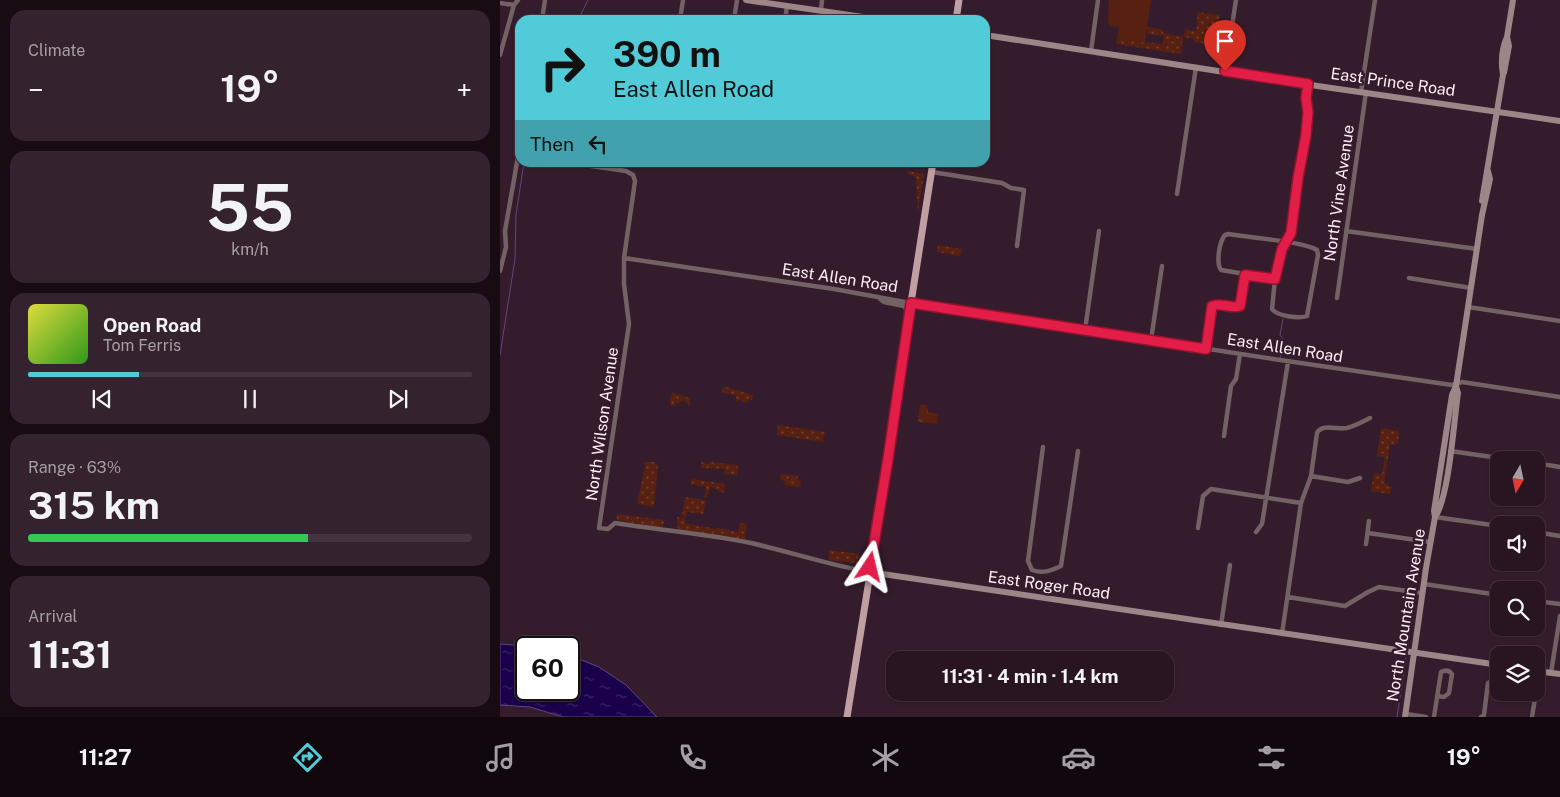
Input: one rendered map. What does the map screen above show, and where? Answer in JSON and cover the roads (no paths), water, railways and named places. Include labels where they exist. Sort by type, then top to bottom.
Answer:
[{"type":"main road","points":[[957,15],[959,0]]},
{"type":"main road","points":[[847,717],[932,167]]},
{"type":"street","points":[[500,3],[514,3],[518,0]]},
{"type":"street","points":[[543,15],[545,0]]},
{"type":"street","points":[[681,15],[683,0]]},
{"type":"street","points":[[735,15],[737,0]]},
{"type":"street","points":[[746,0],[852,15]]},
{"type":"street","points":[[821,10],[822,0]]},
{"type":"street","points":[[1091,51],[1098,0]]},
{"type":"street","points":[[1225,71],[1236,0]]},
{"type":"street","name":"North Vine Avenue","points":[[1337,298],[1375,0]]},
{"type":"street","name":"North Mountain Avenue","points":[[1405,715],[1435,517],[1434,511],[1450,430],[1452,395],[1457,385],[1482,215],[1484,182],[1488,171],[1503,75],[1504,42],[1507,37],[1513,0]]},
{"type":"street","points":[[500,55],[514,3]]},
{"type":"street","points":[[785,15],[787,6]]},
{"type":"street","name":"East Prince Road","points":[[990,36],[1560,121]]},
{"type":"street","points":[[1177,194],[1196,67]]},
{"type":"street","points":[[1275,279],[1224,271],[1219,268],[1221,242],[1229,234],[1286,243],[1312,248],[1318,252],[1308,316],[1303,318],[1278,314],[1273,312],[1272,306],[1275,279],[1282,249],[1286,243],[1291,233],[1306,135],[1308,84]]},
{"type":"street","points":[[500,271],[506,248],[505,231],[516,167]]},
{"type":"street","points":[[597,167],[611,169]]},
{"type":"street","name":"North Wilson Avenue","points":[[599,528],[629,324],[624,284],[624,258],[635,181],[633,175],[626,171],[611,169]]},
{"type":"street","points":[[932,172],[1002,183],[1011,188],[1024,190],[1017,246]]},
{"type":"street","points":[[1085,330],[1099,231]]},
{"type":"street","points":[[1346,231],[1477,249]]},
{"type":"street","name":"East Allen Road","points":[[624,258],[834,289],[911,303],[1288,362],[1452,385],[1465,383],[1560,397]]},
{"type":"street","points":[[1151,340],[1162,266]]},
{"type":"street","points":[[1206,349],[1212,306],[1236,308],[1240,306],[1245,275]]},
{"type":"street","points":[[1409,278],[1471,288]]},
{"type":"street","points":[[878,298],[884,302],[904,306],[907,308],[908,317]]},
{"type":"street","points":[[1468,307],[1560,322]]},
{"type":"street","points":[[1224,436],[1231,386],[1236,379],[1240,354]]},
{"type":"street","points":[[1256,532],[1262,524],[1288,362]]},
{"type":"street","points":[[1282,634],[1301,502],[1311,476],[1316,432],[1322,428],[1339,430],[1370,418]]},
{"type":"street","points":[[1043,447],[1028,561],[1032,570],[1040,573],[1051,571],[1061,566],[1078,451]]},
{"type":"street","points":[[1447,450],[1490,457]]},
{"type":"street","points":[[1545,465],[1560,467]]},
{"type":"street","points":[[1311,476],[1348,482],[1360,478]]},
{"type":"street","points":[[1198,528],[1203,496],[1211,489],[1301,502]]},
{"type":"street","points":[[1435,517],[1490,525]]},
{"type":"street","points":[[1366,544],[1369,520]]},
{"type":"street","name":"East Roger Road","points":[[599,528],[608,529],[615,523],[748,542],[833,566],[869,572],[1490,664]]},
{"type":"street","points":[[1368,533],[1430,542]]},
{"type":"street","points":[[1545,534],[1560,536]]},
{"type":"street","points":[[1221,625],[1230,564]]},
{"type":"street","points":[[1424,584],[1490,594]]},
{"type":"street","points":[[1288,597],[1345,606],[1379,587],[1422,593]]},
{"type":"street","points":[[1545,602],[1560,604]]},
{"type":"street","points":[[1551,673],[1560,616]]},
{"type":"street","points":[[1434,717],[1437,696],[1441,672],[1444,670],[1450,671],[1452,674],[1449,693],[1444,696],[1437,696]]},
{"type":"street","points":[[1545,672],[1560,674]]},
{"type":"street","points":[[1481,717],[1484,715],[1488,683],[1490,682]]},
{"type":"street","points":[[1532,717],[1535,701]]},
{"type":"street","points":[[1405,715],[1426,717]]},
{"type":"water","points":[[500,644],[515,645],[515,701],[580,701],[580,659],[599,667],[626,685],[657,717],[563,717],[530,707],[500,705]]},
{"type":"waterway","points":[[580,15],[588,0]]},
{"type":"waterway","points":[[500,355],[515,259],[516,215],[523,167]]},
{"type":"waterway","points":[[1280,358],[1284,340],[1280,335],[1283,319]]},
{"type":"waterway","points":[[1397,717],[1406,658]]}]
